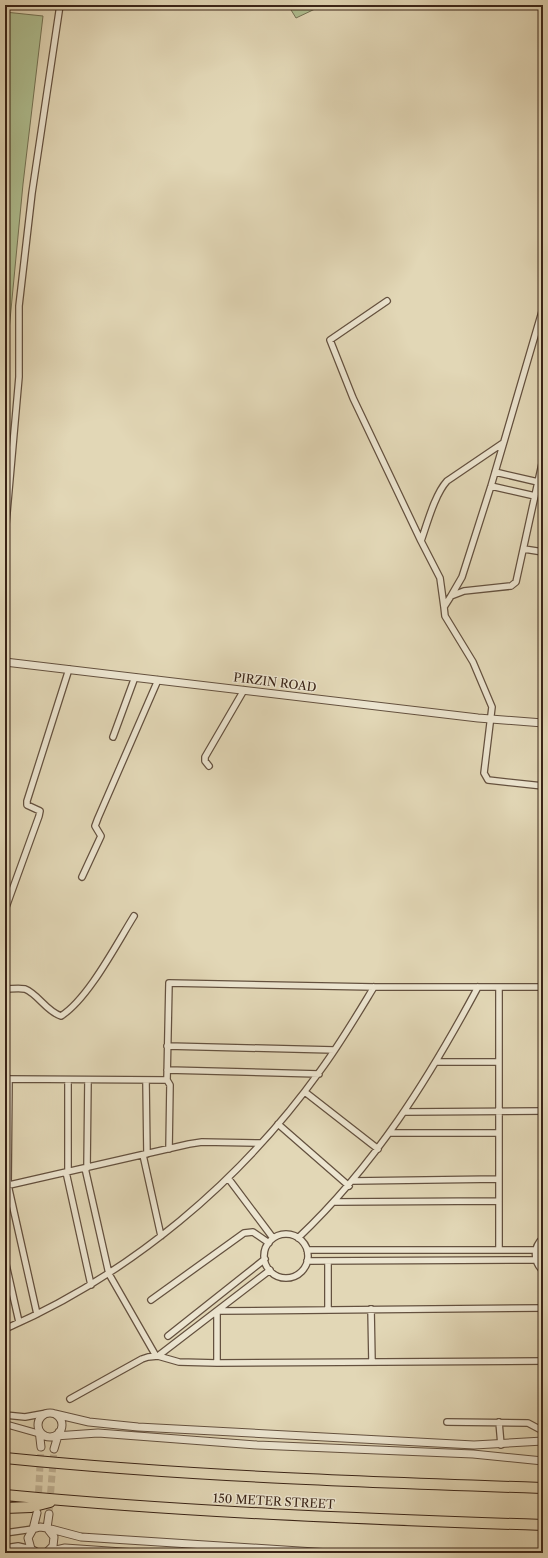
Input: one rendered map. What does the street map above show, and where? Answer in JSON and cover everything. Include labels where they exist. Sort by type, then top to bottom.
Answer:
[{"type":"highway","name":"150 METER STREET","points":[[5,1458],[181,1472],[295,1479],[543,1488]]},
{"type":"highway","name":"150 METER STREET","points":[[5,1495],[57,1501],[257,1514],[543,1525]]},
{"type":"highway","points":[[5,1508],[31,1507],[57,1501]]},
{"type":"street","points":[[5,535],[19,377],[19,306],[32,193],[60,5]]},
{"type":"street","points":[[387,301],[330,340],[352,398],[440,578],[445,616],[474,662],[492,707],[484,773],[488,780],[543,786]]},
{"type":"street","points":[[444,607],[462,577],[491,486],[543,308]]},
{"type":"street","points":[[421,541],[444,484],[503,443]]},
{"type":"street","points":[[451,596],[464,590],[511,586],[516,582],[543,459]]},
{"type":"street","points":[[495,472],[538,482]]},
{"type":"street","points":[[491,486],[535,496]]},
{"type":"street","points":[[524,549],[543,552]]},
{"type":"street","name":"PIRZIN ROAD","points":[[5,662],[491,719],[543,723]]},
{"type":"street","points":[[5,910],[39,816],[40,811],[27,805],[27,800],[69,669]]},
{"type":"street","points":[[113,737],[135,677]]},
{"type":"street","points":[[82,877],[100,836],[95,826],[98,818],[158,680]]},
{"type":"street","points":[[209,766],[205,761],[205,757],[244,690]]},
{"type":"street","points":[[5,989],[25,989],[41,1001],[51,1013],[61,1016],[72,1009],[83,995],[134,916]]},
{"type":"street","points":[[169,1149],[170,1085],[167,1080],[167,1046],[169,983],[374,987],[543,987]]},
{"type":"street","points":[[5,1329],[37,1314],[109,1274],[161,1236],[228,1178],[261,1144],[305,1092],[374,987]]},
{"type":"street","points":[[298,1238],[350,1184],[390,1133],[436,1062],[478,987]]},
{"type":"street","points":[[499,1250],[500,987]]},
{"type":"street","points":[[167,1046],[334,1050]]},
{"type":"street","points":[[436,1062],[499,1062]]},
{"type":"street","points":[[167,1070],[318,1074]]},
{"type":"street","points":[[37,1314],[7,1185],[7,1079],[167,1080]]},
{"type":"street","points":[[68,1080],[67,1172],[91,1284]]},
{"type":"street","points":[[88,1080],[86,1168],[109,1274],[157,1356],[179,1362],[217,1363],[543,1361]]},
{"type":"street","points":[[146,1081],[145,1155],[161,1236]]},
{"type":"street","points":[[305,1092],[378,1149]]},
{"type":"street","points":[[405,1112],[543,1111]]},
{"type":"street","points":[[278,1124],[350,1184],[499,1179]]},
{"type":"street","points":[[390,1133],[499,1133]]},
{"type":"street","points":[[7,1185],[202,1142],[261,1144]]},
{"type":"street","points":[[228,1178],[273,1238]]},
{"type":"street","points":[[334,1202],[499,1201]]},
{"type":"street","points":[[151,1300],[244,1232],[253,1232],[268,1243]]},
{"type":"street","points":[[286,1234],[298,1238],[304,1243],[307,1250],[307,1261],[302,1271],[290,1277],[279,1277],[270,1270],[265,1259],[265,1252],[268,1243],[273,1238],[286,1234]]},
{"type":"street","points":[[543,1238],[536,1250],[536,1260],[543,1271]]},
{"type":"street","points":[[307,1250],[536,1250]]},
{"type":"street","points":[[168,1336],[265,1259]]},
{"type":"street","points":[[5,1260],[19,1322]]},
{"type":"street","points":[[307,1261],[536,1260]]},
{"type":"street","points":[[328,1261],[328,1309]]},
{"type":"street","points":[[70,1399],[142,1359],[157,1356],[270,1270]]},
{"type":"street","points":[[217,1311],[543,1308]]},
{"type":"street","points":[[371,1309],[372,1362]]},
{"type":"street","points":[[217,1311],[217,1363]]},
{"type":"street","points":[[41,1447],[41,1433],[38,1422],[43,1415],[47,1413]]},
{"type":"street","points":[[5,1414],[25,1417],[47,1413],[89,1422],[138,1427],[474,1445],[543,1442]]},
{"type":"street","points":[[54,1449],[57,1434],[62,1422],[55,1414]]},
{"type":"street","points":[[447,1422],[528,1423],[543,1431]]},
{"type":"street","points":[[499,1422],[501,1445]]},
{"type":"street","points":[[5,1424],[41,1433],[98,1433],[257,1445],[474,1454],[543,1461]]},
{"type":"street","points":[[34,1551],[28,1538],[33,1529],[37,1513]]},
{"type":"street","points":[[47,1528],[49,1514]]},
{"type":"street","points":[[5,1533],[40,1527],[97,1539],[330,1553]]},
{"type":"street","points":[[46,1552],[51,1549],[54,1541],[52,1533],[47,1528]]},
{"type":"street","points":[[5,1548],[18,1546],[34,1551]]},
{"type":"street","points":[[46,1552],[65,1548],[137,1553]]},
{"type":"green space","points":[[288,5],[313,5],[315,9],[296,18]]},
{"type":"green space","points":[[5,12],[43,16],[23,184],[6,362]]},
{"type":"tunnel","points":[[38,1503],[41,1447]]},
{"type":"tunnel","points":[[49,1514],[54,1449]]}]
